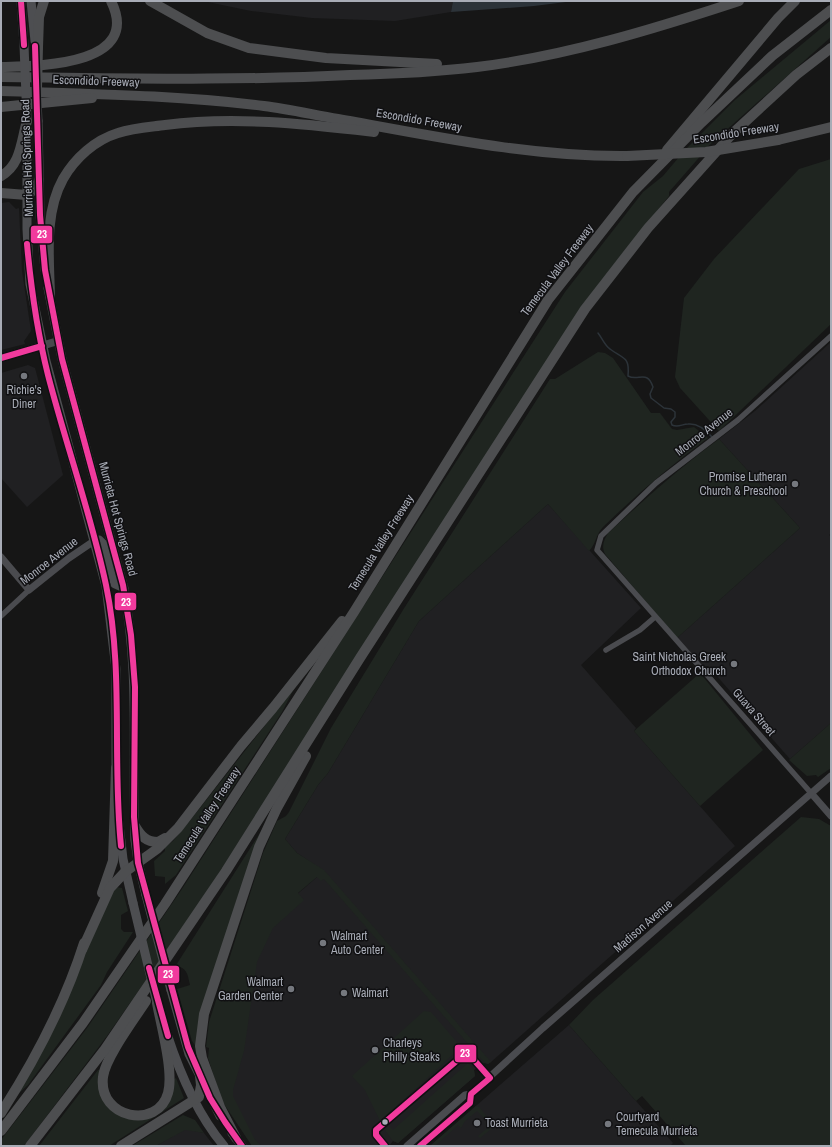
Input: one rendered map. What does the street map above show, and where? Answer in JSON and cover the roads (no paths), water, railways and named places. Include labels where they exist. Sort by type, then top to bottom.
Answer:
[{"type":"highway","points":[[37,88],[39,17],[44,1]]},
{"type":"highway","points":[[1,68],[60,63],[96,54],[106,46],[114,34],[115,15],[111,1]]},
{"type":"highway","points":[[150,1],[207,33],[248,48],[326,58],[477,67]]},
{"type":"highway","name":"Escondido Freeway","points":[[1,77],[275,78],[386,74],[477,67],[594,44],[667,25],[739,1]]},
{"type":"highway","points":[[633,192],[683,130],[778,18],[795,1]]},
{"type":"highway","name":"Temecula Valley Freeway","points":[[1,1131],[83,1023],[128,959],[354,612],[548,300],[633,192],[701,123],[772,56],[831,10]]},
{"type":"highway","points":[[158,1003],[170,1075],[168,1094],[164,1103],[151,1112],[138,1115],[126,1115],[112,1107],[104,1094],[103,1076],[106,1068],[226,871],[360,658],[590,303],[648,228],[733,133],[796,75],[831,48]]},
{"type":"highway","name":"Escondido Freeway","points":[[1,91],[190,98],[265,106],[457,140],[530,151],[598,156],[706,152],[778,140],[831,127]]},
{"type":"highway","points":[[1,107],[81,100],[112,94]]},
{"type":"highway","points":[[50,295],[50,233],[56,196],[64,178],[82,156],[101,140],[118,133],[134,129],[181,123],[235,120],[284,122],[457,140]]},
{"type":"highway","points":[[1,176],[13,167],[32,121]]},
{"type":"highway","points":[[1,193],[27,195],[36,188],[39,180]]},
{"type":"highway","points":[[1,1113],[31,1065],[48,1031],[110,888],[125,872],[157,849],[178,828],[340,622],[354,612]]},
{"type":"highway","points":[[239,1142],[220,1107],[202,1058],[200,1046],[204,1014],[260,847],[277,808],[360,658]]},
{"type":"highway","points":[[82,950],[113,861],[116,768]]},
{"type":"highway","points":[[135,826],[143,838],[153,842],[158,842],[178,828]]},
{"type":"highway","points":[[30,1146],[105,1049],[226,871]]},
{"type":"highway","points":[[120,1146],[199,1098],[201,1092],[200,1076]]},
{"type":"main road","name":"Murrieta Hot Springs Road","points":[[21,1],[24,45],[39,180],[42,241],[58,341],[124,588],[134,665],[135,826],[138,862],[189,1054],[224,1124],[239,1142]]},
{"type":"main road","points":[[31,1],[37,46]]},
{"type":"main road","name":"Murrieta Hot Springs Road","points":[[37,88],[32,121],[27,195],[28,259],[33,304],[42,346],[106,586],[116,669],[116,768],[120,837],[125,872],[158,1003],[175,1058],[194,1101],[205,1121],[224,1146]]},
{"type":"main road","points":[[1,358],[58,341]]},
{"type":"main road","points":[[94,541],[99,540],[105,546],[115,584],[124,588]]},
{"type":"street","name":"Monroe Avenue","points":[[598,550],[601,536],[656,483],[738,420],[831,336]]},
{"type":"street","name":"Monroe Avenue","points":[[1,616],[29,590],[69,558],[94,541]]},
{"type":"street","name":"Guava Street","points":[[598,550],[655,617],[831,816]]},
{"type":"street","points":[[1,557],[29,590]]},
{"type":"street","points":[[606,650],[640,630],[655,617]]},
{"type":"street","name":"Madison Avenue","points":[[407,1146],[465,1095],[471,1094],[546,1026],[831,776]]},
{"type":"street","name":"Madison Avenue","points":[[420,1146],[470,1103],[471,1094]]},
{"type":"waterway","points":[[598,333],[608,348],[627,361],[628,376],[635,378],[645,377],[651,382],[653,387],[650,394],[651,398],[664,408],[671,409],[675,412],[675,417],[671,422],[672,425],[695,425],[712,437]]},
{"type":"place","name":"Richie's Diner","points":[[24,376]]},
{"type":"place","name":"Promise Lutheran Church & Preschool","points":[[795,484]]},
{"type":"place","name":"Saint Nicholas Greek Orthodox Church","points":[[734,664]]},
{"type":"place","name":"Walmart Auto Center","points":[[323,943]]},
{"type":"place","name":"Walmart Garden Center","points":[[291,989]]},
{"type":"place","name":"Walmart","points":[[344,993]]},
{"type":"place","name":"Charleys Philly Steaks","points":[[375,1050]]},
{"type":"place","name":"Toast Murrieta","points":[[477,1123]]},
{"type":"place","name":"Courtyard Temecula Murrieta","points":[[608,1124]]}]
